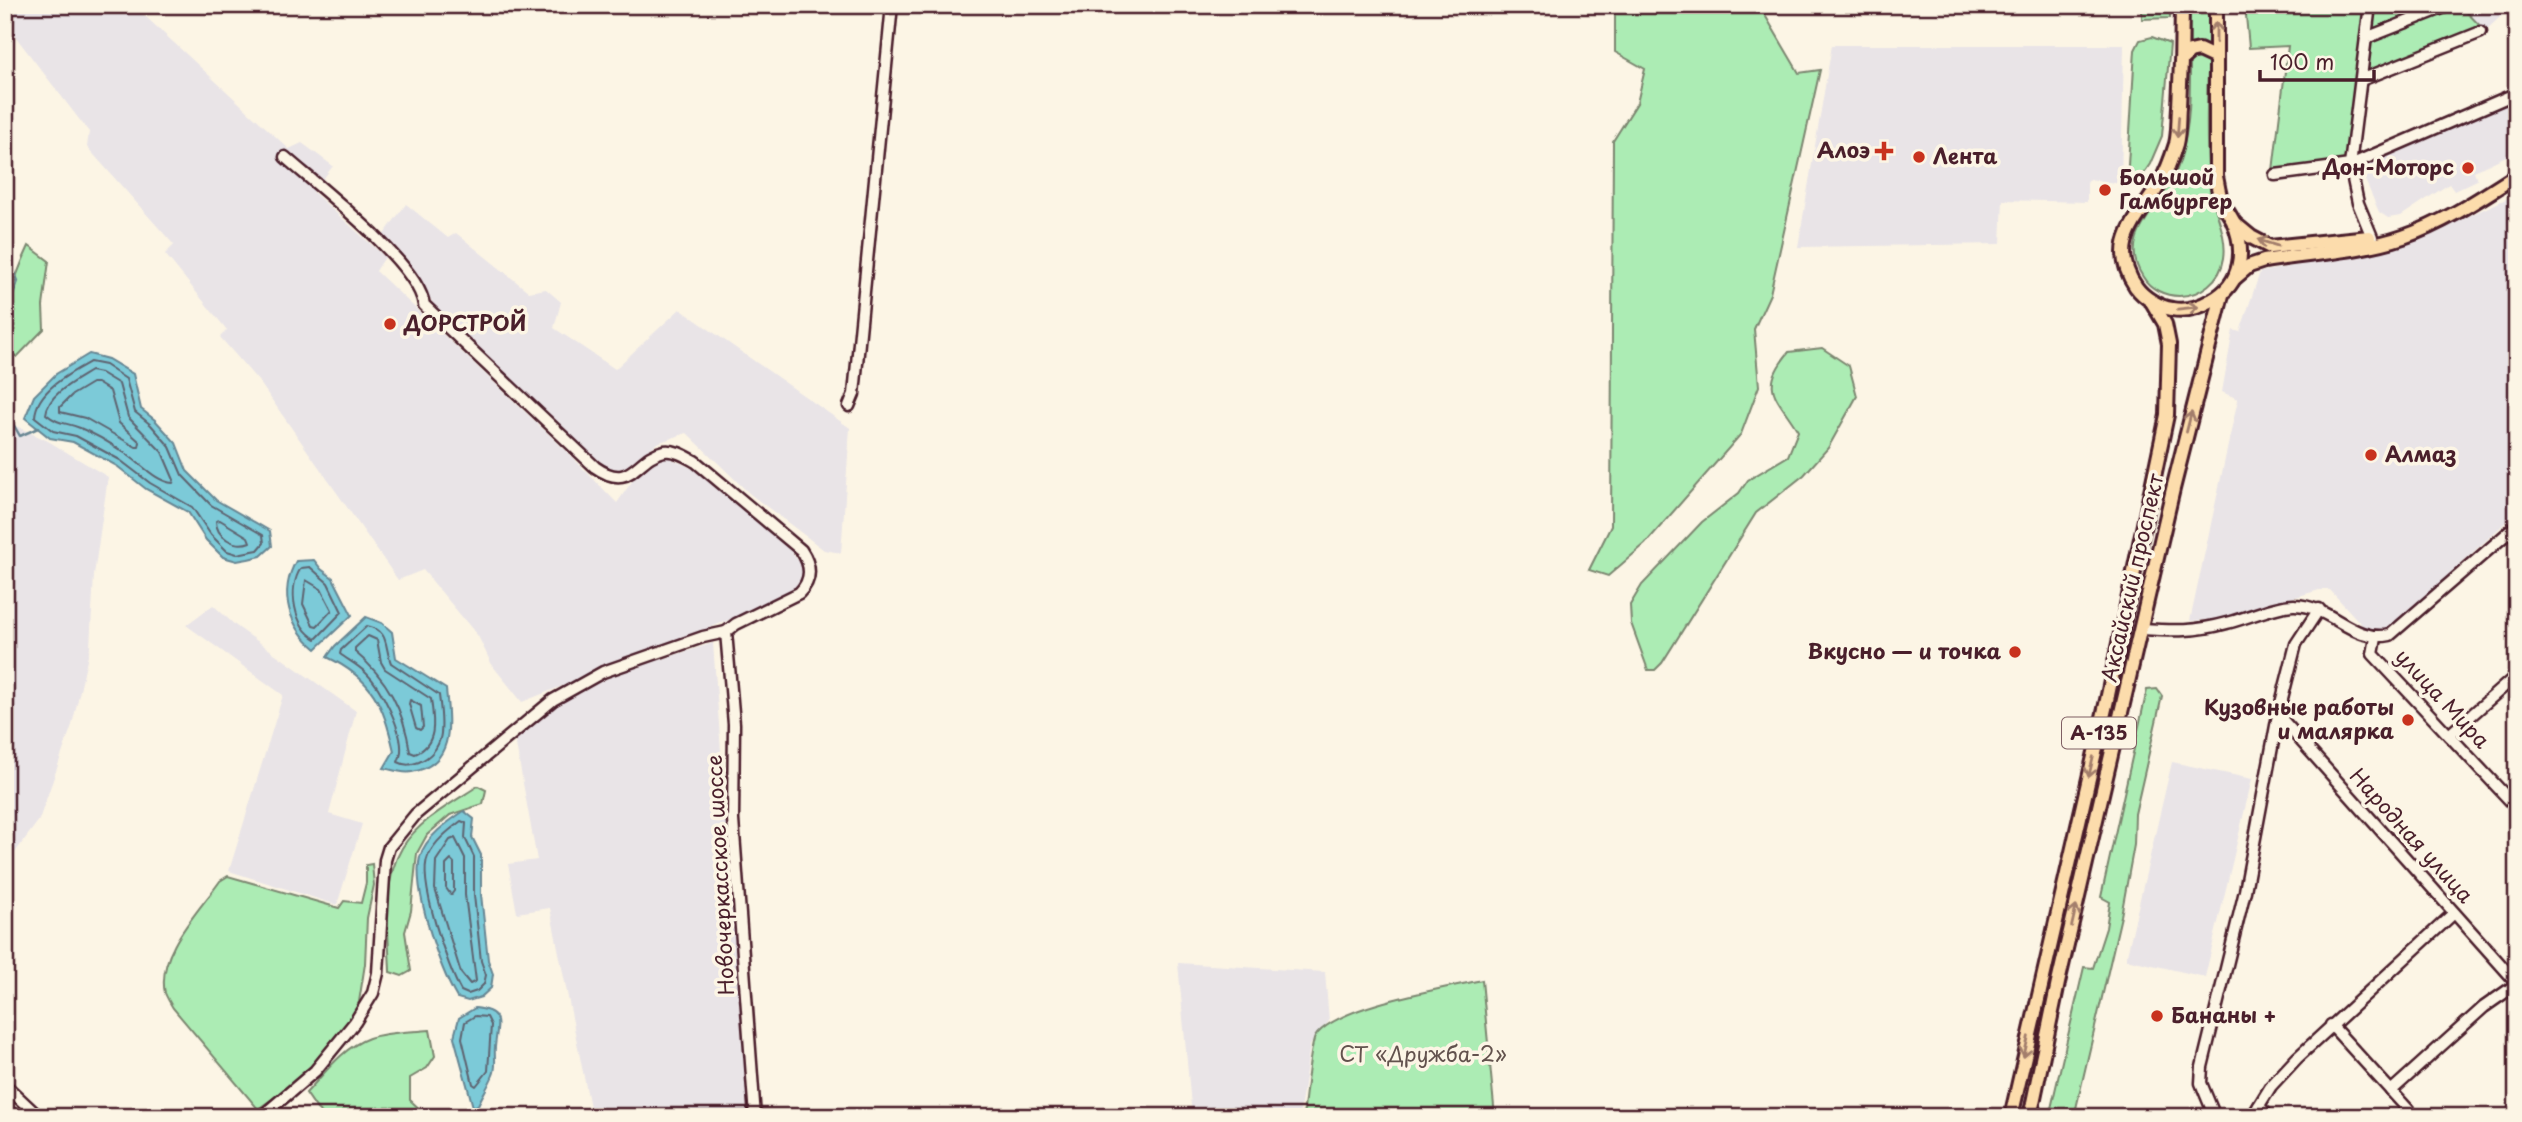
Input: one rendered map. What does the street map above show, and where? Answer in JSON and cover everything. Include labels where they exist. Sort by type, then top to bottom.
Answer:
[{"type":"main road","name":"Аксайский проспект","points":[[2011,1117],[2107,700],[2167,415],[2169,344],[2165,324],[2152,302],[2140,292],[2130,277],[2125,263],[2124,247],[2130,226],[2167,170],[2177,141],[2182,5]]},
{"type":"main road","points":[[2216,5],[2216,177],[2221,200],[2240,243],[2240,261],[2235,278]]},
{"type":"main road","points":[[2182,59],[2190,52],[2199,50],[2216,58]]},
{"type":"main road","points":[[2152,302],[2171,309],[2197,308],[2222,295],[2249,266],[2264,261],[2402,238],[2474,203],[2517,175]]},
{"type":"main road","points":[[2233,222],[2251,237],[2270,247],[2372,237],[2431,226]]},
{"type":"main road","name":"Аксайский проспект","points":[[2030,1117],[2058,983],[2222,295]]},
{"type":"street","points":[[849,406],[854,394],[892,5]]},
{"type":"street","points":[[2370,5],[2350,165],[2358,203],[2372,237]]},
{"type":"street","points":[[2366,38],[2449,5]]},
{"type":"street","points":[[2361,80],[2481,32]]},
{"type":"street","points":[[2275,175],[2350,165],[2517,93]]},
{"type":"street","points":[[261,1117],[315,1071],[355,1022],[373,993],[378,973],[381,904],[389,847],[416,814],[553,700],[603,672],[703,637],[726,632],[736,624],[786,601],[805,587],[810,568],[801,550],[696,462],[679,453],[662,452],[621,476],[613,476],[595,467],[425,305],[423,292],[394,254],[285,157]]},
{"type":"street","points":[[2376,638],[2390,635],[2517,525]]},
{"type":"street","points":[[2141,629],[2185,632],[2293,604],[2319,609],[2296,644],[2278,715],[2245,891],[2202,1067],[2201,1083],[2215,1117]]},
{"type":"street","name":"улица Мира","points":[[2319,609],[2343,624],[2376,638],[2373,654],[2517,808]]},
{"type":"street","name":"Новочеркасское шоссе","points":[[726,632],[734,724],[733,820],[755,1117]]},
{"type":"street","points":[[2449,736],[2517,675]]},
{"type":"street","name":"Народная улица","points":[[2278,715],[2517,983]]},
{"type":"street","points":[[2252,1117],[2271,1086],[2331,1025],[2454,913]]},
{"type":"street","points":[[2391,1091],[2484,1007],[2517,983]]},
{"type":"street","points":[[2331,1025],[2415,1117]]},
{"type":"street","points":[[5,1085],[39,1117]]},
{"type":"street","points":[[2259,1106],[2269,1117]]},
{"type":"shaded area","points":[[5,5],[133,5],[289,149],[302,143],[333,166],[313,192],[385,257],[376,271],[560,445],[617,503],[637,474],[662,454],[693,469],[790,550],[807,572],[805,583],[790,593],[739,616],[522,702],[492,665],[478,636],[423,570],[398,580],[260,383],[220,337],[227,330],[165,254],[174,245],[87,147],[89,132],[5,23]]},
{"type":"shaded area","points":[[2460,5],[2513,5],[2485,31]]},
{"type":"shaded area","name":"Лента","points":[[1832,45],[2124,45],[2121,184],[2090,179],[2087,183],[2087,202],[2003,200],[2001,244],[1798,247]]},
{"type":"shaded area","points":[[2517,92],[2517,151],[2474,171],[2477,180],[2454,191],[2449,184],[2401,216],[2388,218],[2379,212],[2359,166]]},
{"type":"shaded area","name":"Алмаз","points":[[2517,194],[2517,512],[2386,632],[2364,627],[2330,590],[2319,590],[2221,619],[2190,621],[2238,399],[2222,392],[2233,330],[2240,332],[2260,272],[2403,246]]},
{"type":"shaded area","points":[[406,204],[448,238],[456,233],[529,292],[546,289],[561,302],[554,328],[615,369],[680,309],[850,428],[841,553],[824,550],[750,494],[687,433],[657,443],[624,470],[606,467],[437,311],[415,271],[382,237]]},
{"type":"shaded area","points":[[5,421],[48,441],[108,477],[94,575],[90,647],[72,725],[39,820],[5,866]]},
{"type":"shaded area","points":[[213,605],[236,626],[356,711],[329,814],[362,824],[337,905],[229,871],[283,695],[186,625]]},
{"type":"shaded area","points":[[713,643],[748,1117],[592,1117],[550,908],[517,913],[508,864],[537,860],[515,739],[558,704],[615,674]]},
{"type":"shaded area","points":[[2172,762],[2252,779],[2205,977],[2126,959]]},
{"type":"shaded area","points":[[1178,963],[1325,972],[1329,1021],[1310,1045],[1299,1117],[1192,1117]]},
{"type":"green space","points":[[1615,5],[1759,5],[1799,73],[1820,70],[1770,294],[1754,329],[1759,386],[1741,434],[1645,544],[1608,576],[1589,570],[1611,526],[1613,141],[1637,103],[1645,69],[1615,52]]},
{"type":"green space","points":[[2142,5],[2170,5],[2170,18],[2142,19]]},
{"type":"green space","points":[[2189,5],[2210,5],[2207,115],[2209,181],[2225,249],[2222,266],[2214,280],[2202,290],[2179,296],[2158,291],[2146,281],[2136,262],[2135,249],[2144,223],[2168,187],[2182,155],[2189,113]]},
{"type":"green space","points":[[2245,5],[2460,5],[2485,31],[2364,81],[2356,166],[2272,179],[2288,46],[2249,48]]},
{"type":"green space","points":[[2152,37],[2170,44],[2162,136],[2150,164],[2135,186],[2127,182],[2135,50],[2140,40]]},
{"type":"green space","points":[[29,246],[49,261],[43,306],[44,329],[17,357],[5,349],[6,320],[13,284]]},
{"type":"green space","points":[[1822,348],[1849,366],[1857,396],[1828,448],[1804,475],[1756,513],[1662,663],[1655,670],[1648,670],[1631,623],[1630,605],[1642,585],[1702,522],[1739,493],[1748,480],[1788,456],[1798,431],[1774,392],[1774,375],[1789,352]]},
{"type":"green space","points":[[2157,689],[2162,696],[2135,814],[2134,845],[2121,916],[2074,1117],[2049,1117],[2084,967],[2093,968],[2106,928],[2110,902],[2101,897],[2147,690]]},
{"type":"green space","points":[[478,786],[486,790],[483,804],[450,815],[427,835],[417,853],[411,911],[405,932],[411,971],[402,976],[390,972],[388,909],[395,862],[417,829],[436,813]]},
{"type":"green space","points":[[372,864],[374,885],[367,918],[365,964],[359,1002],[350,1021],[300,1079],[258,1109],[168,999],[164,978],[173,948],[220,881],[228,876],[339,908],[344,901],[361,903],[366,883],[366,865]]},
{"type":"green space","name":"СТ «Дружба-2»","points":[[1482,980],[1495,1117],[1303,1117],[1313,1042],[1326,1026],[1367,1007]]},
{"type":"green space","points":[[430,1030],[435,1056],[427,1068],[410,1078],[410,1100],[424,1113],[423,1117],[326,1117],[306,1093],[334,1062],[359,1042],[383,1034]]},
{"type":"water","points":[[89,354],[108,359],[133,374],[141,409],[176,443],[187,471],[216,500],[270,531],[272,546],[261,556],[237,561],[223,557],[206,540],[188,512],[146,489],[117,466],[73,442],[50,438],[25,418],[34,396],[56,374]]},
{"type":"water","points":[[314,560],[333,578],[352,615],[316,649],[293,620],[287,597],[296,561]]},
{"type":"water","points":[[366,617],[382,623],[392,632],[396,658],[446,689],[447,740],[436,760],[426,767],[409,772],[384,768],[394,751],[380,706],[366,684],[343,665],[327,657]]},
{"type":"water","points":[[464,811],[474,819],[472,837],[481,855],[481,894],[488,960],[493,974],[491,988],[481,997],[468,1001],[457,998],[443,968],[429,929],[419,871],[420,857],[427,843],[438,830]]},
{"type":"water","points":[[475,1008],[491,1012],[497,1025],[494,1072],[478,1105],[473,1107],[454,1037],[459,1018]]},
{"type":"waterway","points":[[5,255],[8,256],[18,281],[5,317]]},
{"type":"waterway","points":[[5,410],[20,436],[38,428]]},
{"type":"place","name":"Алоэ","points":[[1884,151]]},
{"type":"place","name":"Лента","points":[[1919,157]]},
{"type":"place","name":"Дон-Моторс","points":[[2468,168]]},
{"type":"place","name":"Большой Гамбургер","points":[[2105,190]]},
{"type":"place","name":"ДОРСТРОЙ","points":[[390,324]]},
{"type":"place","name":"Алмаз","points":[[2371,455]]},
{"type":"place","name":"Вкусно — и точка","points":[[2015,652]]},
{"type":"place","name":"Кузовные работы и малярка","points":[[2408,720]]},
{"type":"place","name":"Бананы +","points":[[2157,1016]]}]
